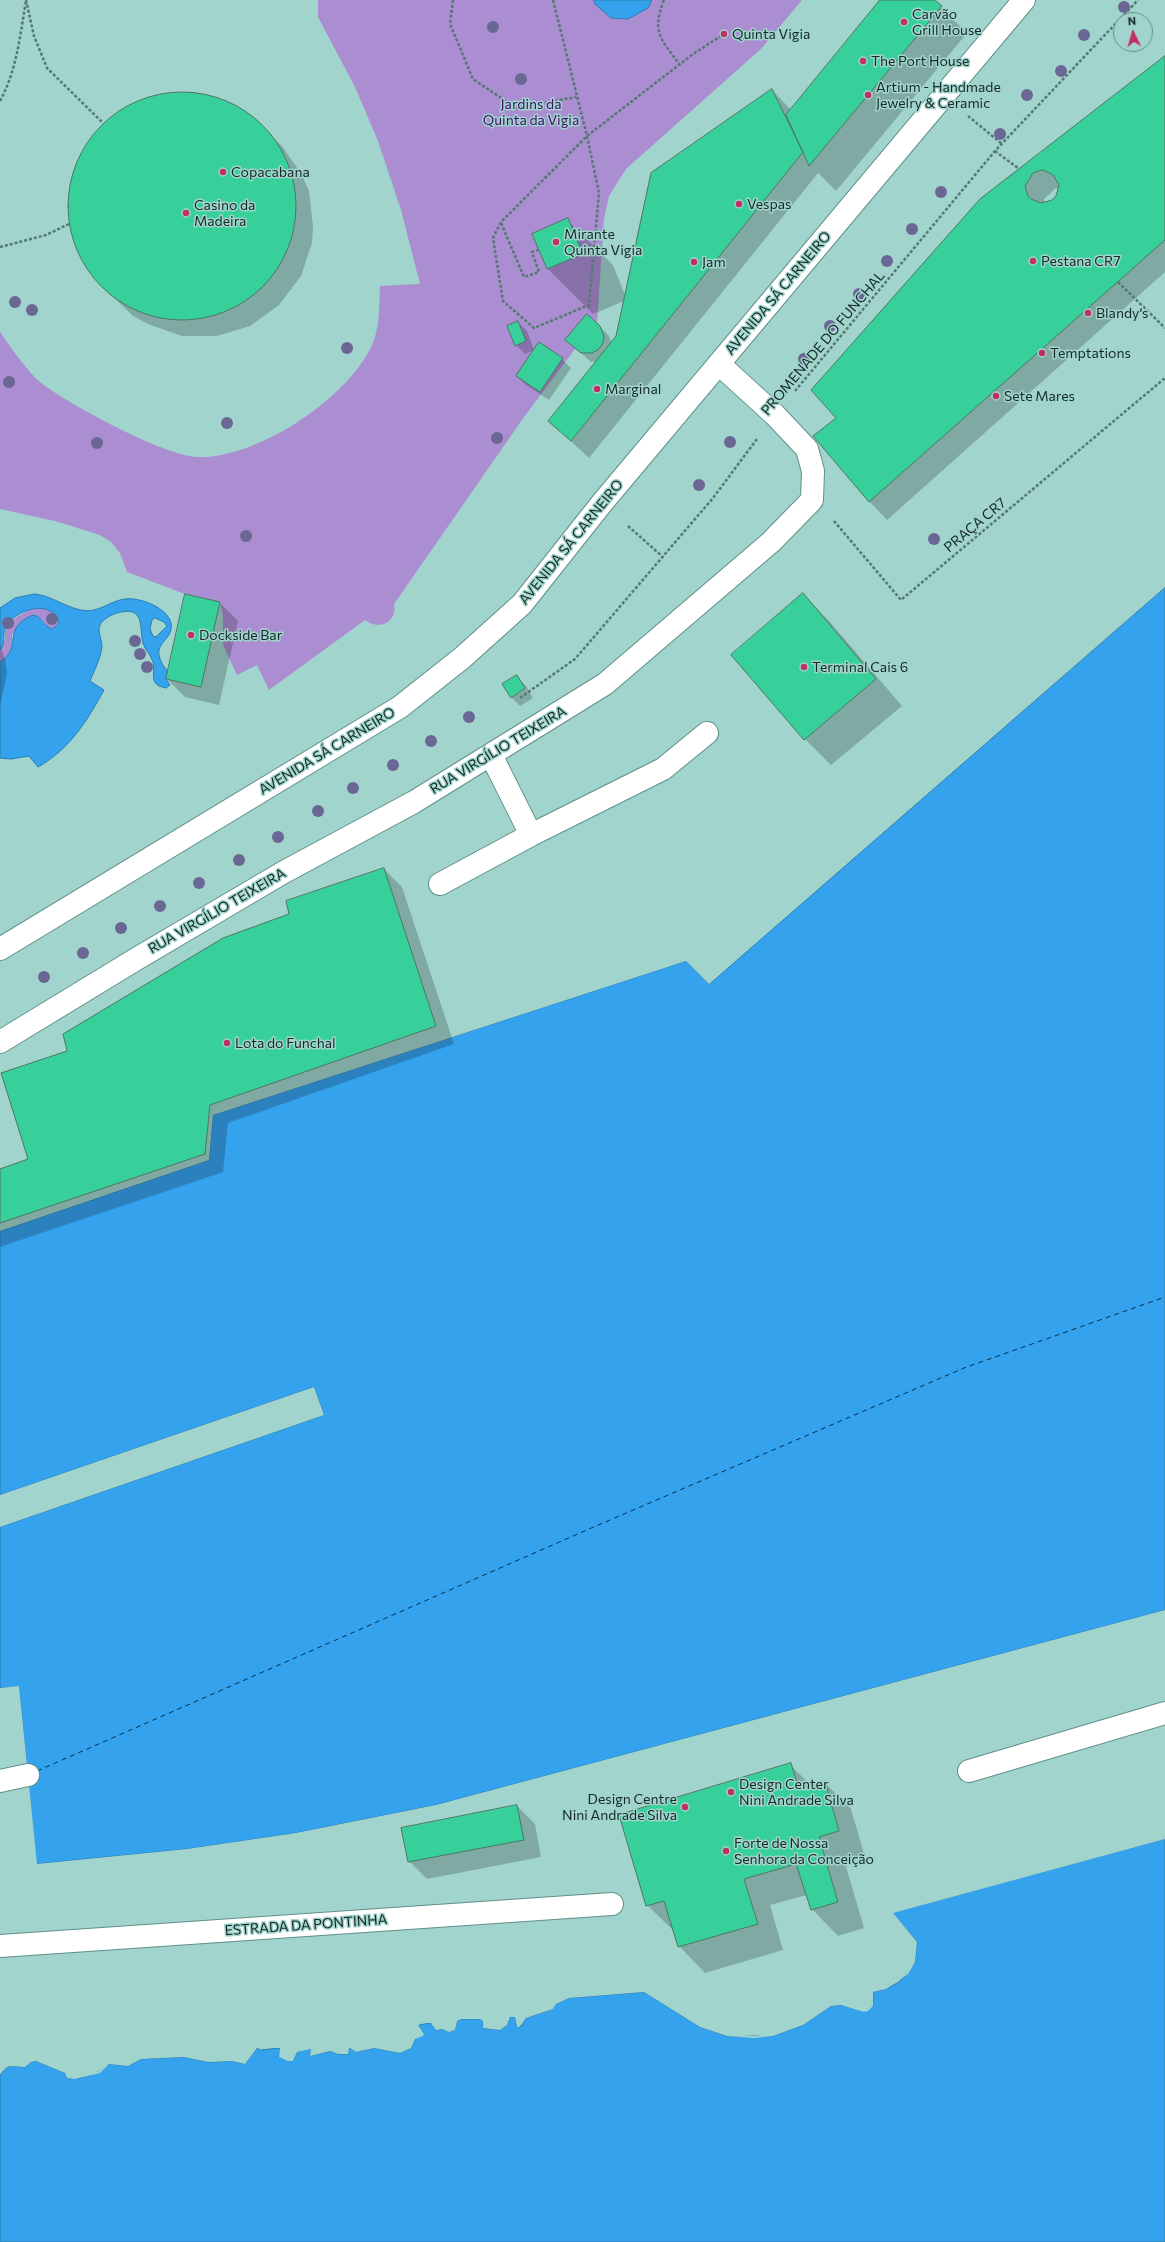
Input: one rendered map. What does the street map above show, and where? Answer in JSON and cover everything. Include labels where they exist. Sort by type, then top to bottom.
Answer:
[{"type":"main road","name":"AVENIDA SÁ CARNEIRO","points":[[0,949],[400,707],[462,658],[522,604],[719,364],[1024,0]]},
{"type":"main road","points":[[719,364],[775,415],[807,449],[813,471],[812,500]]},
{"type":"main road","name":"RUA VIRGÍLIO TEIXEIRA","points":[[0,1042],[164,942],[284,872],[414,802],[605,684],[775,538],[812,500]]},
{"type":"main road","points":[[440,884],[531,835],[663,769],[707,733]]},
{"type":"main road","points":[[491,755],[531,835]]},
{"type":"main road","points":[[969,1771],[1165,1713]]},
{"type":"main road","points":[[0,1781],[28,1775]]},
{"type":"main road","name":"ESTRADA DA PONTINHA","points":[[0,1946],[612,1904]]},
{"type":"path","points":[[0,100],[8,87],[14,68],[26,0]]},
{"type":"path","points":[[26,0],[34,36],[47,68],[103,123]]},
{"type":"path","points":[[453,0],[450,24],[473,79],[516,108],[576,97]]},
{"type":"path","points":[[553,0],[576,97],[587,136],[599,194],[588,305],[534,328],[503,301],[493,238],[501,222],[587,136],[680,65],[724,34]]},
{"type":"path","points":[[664,0],[658,16],[658,36],[680,65]]},
{"type":"path","name":"PROMENADE DO FUNCHAL","points":[[575,659],[712,498],[775,415],[995,151],[1138,0]]},
{"type":"path","points":[[968,116],[1002,144]]},
{"type":"path","points":[[995,151],[1018,168]]},
{"type":"path","points":[[501,222],[524,277],[539,272],[532,252],[538,250]]},
{"type":"path","points":[[0,247],[46,235],[68,224]]},
{"type":"path","points":[[1118,282],[1165,328]]},
{"type":"path","name":"PRAÇA CR7","points":[[812,500],[838,525],[901,600],[1165,378]]},
{"type":"path","points":[[628,526],[663,557]]},
{"type":"green space","name":"Jardins da Quinta da Vigia","points":[[318,0],[802,0],[761,49],[626,169],[609,196],[604,219],[597,323],[602,329],[603,342],[595,351],[582,352],[575,349],[524,417],[394,604],[393,616],[390,620],[381,625],[376,625],[365,620],[269,690],[257,665],[237,675],[223,645],[223,616],[220,602],[185,594],[127,572],[120,553],[111,542],[100,535],[55,521],[0,509],[0,332],[13,351],[40,382],[71,403],[116,427],[162,448],[197,457],[221,455],[247,448],[273,436],[300,421],[346,382],[363,361],[374,340],[378,321],[380,286],[420,284],[401,210],[378,141],[355,87],[318,17]]},
{"type":"green space","points":[[32,608],[50,610],[56,615],[59,624],[52,629],[48,628],[42,619],[12,634],[12,642],[9,653],[4,660],[0,662],[0,650],[5,640],[5,627],[7,623]]},
{"type":"water","points":[[594,0],[652,0],[648,8],[628,19],[611,18],[595,4]]},
{"type":"water","points":[[1165,588],[1165,1610],[436,1805],[296,1833],[187,1849],[36,1864],[19,1687],[0,1688],[0,1527],[324,1415],[314,1387],[0,1495],[0,1231],[209,1160],[213,1115],[686,961],[709,984]]},
{"type":"water","points":[[35,594],[41,595],[69,607],[87,611],[98,609],[125,599],[145,601],[152,604],[164,612],[171,623],[169,635],[159,649],[161,662],[168,672],[166,679],[170,685],[166,688],[156,684],[154,681],[153,662],[143,643],[141,625],[137,615],[133,612],[126,611],[112,615],[105,619],[99,627],[102,646],[99,660],[90,681],[104,690],[91,713],[77,733],[59,752],[38,767],[29,756],[11,759],[0,758],[0,662],[11,650],[14,632],[23,620],[33,615],[39,618],[49,628],[52,629],[59,624],[58,618],[46,609],[40,608],[28,610],[16,616],[7,624],[4,630],[3,644],[0,650],[0,608],[15,598]],"holes":[[[155,618],[164,622],[167,626],[156,637],[153,636],[150,629],[152,620]]]},
{"type":"water","points":[[1165,1839],[1165,2242],[0,2242],[0,2075],[10,2066],[25,2067],[31,2062],[36,2061],[65,2073],[67,2078],[78,2078],[89,2076],[105,2068],[109,2064],[128,2066],[141,2059],[184,2057],[208,2062],[232,2061],[245,2064],[257,2048],[260,2050],[280,2048],[279,2057],[293,2061],[297,2052],[311,2048],[310,2056],[330,2051],[338,2054],[348,2054],[349,2048],[356,2052],[374,2048],[400,2053],[411,2048],[415,2039],[424,2034],[418,2025],[431,2023],[436,2030],[442,2029],[449,2032],[455,2030],[457,2021],[461,2019],[480,2019],[483,2021],[483,2028],[500,2030],[507,2025],[510,2017],[515,2017],[517,2027],[522,2025],[526,2018],[553,2009],[556,2004],[569,1998],[644,1992],[700,2027],[727,2036],[773,2036],[803,2025],[831,2006],[841,2005],[864,2011],[873,2006],[873,1992],[886,1989],[899,1982],[915,1962],[917,1942],[892,1913]]},
{"type":"pier","points":[[1165,586],[709,984],[686,961],[213,1115],[209,1160],[0,1231],[0,1229],[207,1159],[212,1113],[686,959],[709,982]]},
{"type":"pier","points":[[314,1387],[324,1415],[0,1527],[0,1525],[321,1414],[313,1389],[0,1497],[0,1495]]},
{"type":"pier","points":[[1165,1610],[1165,1612],[437,1807],[296,1835],[187,1851],[37,1866],[34,1864],[17,1689],[0,1690],[0,1688],[19,1686],[37,1864],[187,1849],[296,1833],[436,1805]]},
{"type":"pier","points":[[1165,1837],[1165,1839],[893,1913],[917,1942],[915,1962],[908,1974],[886,1989],[873,1992],[873,2006],[868,2011],[864,2012],[841,2005],[831,2006],[803,2025],[773,2036],[754,2038],[727,2036],[700,2027],[644,1992],[569,1998],[556,2004],[553,2009],[526,2018],[519,2027],[517,2027],[515,2017],[510,2017],[507,2025],[500,2030],[483,2028],[483,2021],[480,2019],[461,2019],[457,2021],[455,2030],[449,2032],[442,2029],[436,2030],[431,2023],[423,2023],[418,2025],[424,2034],[423,2036],[415,2039],[411,2048],[400,2053],[374,2048],[356,2052],[349,2048],[348,2054],[338,2054],[330,2051],[310,2056],[311,2049],[297,2052],[293,2061],[288,2061],[279,2057],[280,2048],[257,2048],[245,2064],[232,2061],[208,2062],[184,2057],[141,2059],[128,2066],[109,2064],[100,2073],[75,2079],[67,2078],[65,2073],[36,2061],[31,2062],[25,2067],[9,2066],[4,2068],[0,2075],[2,2067],[8,2064],[24,2065],[30,2060],[36,2059],[66,2071],[68,2076],[75,2077],[99,2071],[109,2062],[128,2064],[141,2057],[184,2055],[208,2060],[232,2059],[244,2062],[256,2046],[281,2046],[281,2056],[288,2059],[291,2059],[296,2050],[311,2046],[313,2048],[312,2054],[330,2049],[339,2052],[346,2052],[347,2047],[351,2046],[356,2050],[374,2046],[400,2051],[409,2046],[413,2038],[421,2034],[416,2025],[423,2021],[432,2021],[437,2028],[443,2027],[449,2030],[453,2029],[456,2020],[460,2017],[480,2017],[485,2020],[485,2026],[499,2028],[506,2024],[509,2015],[517,2016],[518,2025],[525,2016],[551,2008],[555,2002],[568,1996],[644,1990],[701,2025],[728,2034],[754,2036],[773,2034],[802,2023],[830,2004],[842,2003],[867,2009],[871,2005],[872,1991],[886,1987],[906,1973],[913,1961],[915,1943],[891,1914],[891,1911]]},
{"type":"building","name":"The Port House","points":[[880,0],[935,0],[942,6],[809,166],[786,115]]},
{"type":"building","name":"Pestana CR7","points":[[1165,56],[1165,240],[869,502],[813,436],[836,418],[811,390],[980,199]],"holes":[[[1043,170],[1053,175],[1059,185],[1056,196],[1052,200],[1041,203],[1031,199],[1028,196],[1025,186],[1033,173]]]},
{"type":"building","points":[[772,89],[803,152],[571,441],[548,421],[616,336],[651,173]]},
{"type":"building","points":[[182,92],[204,94],[226,101],[245,111],[270,134],[282,152],[291,173],[294,184],[296,206],[294,228],[287,250],[277,269],[254,294],[236,306],[215,315],[204,318],[182,320],[160,318],[138,311],[119,301],[94,278],[82,260],[73,239],[70,228],[68,206],[70,184],[77,162],[87,143],[110,118],[128,106],[149,97],[160,94]]},
{"type":"building","name":"Mirante Quinta Vigia","points":[[568,218],[583,254],[547,269],[532,234]]},
{"type":"building","points":[[587,314],[600,326],[604,336],[603,343],[599,349],[592,353],[581,353],[565,340]]},
{"type":"building","points":[[518,321],[526,341],[515,346],[507,326]]},
{"type":"building","points":[[539,342],[563,358],[540,392],[516,376]]},
{"type":"building","name":"Terminal Cais 6","points":[[803,593],[876,679],[804,740],[731,655]]},
{"type":"building","points":[[185,594],[220,602],[201,687],[166,679]]},
{"type":"building","points":[[517,675],[525,688],[511,698],[502,684]]},
{"type":"building","name":"Lota do Funchal","points":[[384,868],[436,1026],[210,1105],[205,1154],[0,1223],[0,1169],[28,1159],[1,1073],[67,1051],[63,1034],[223,938],[289,914],[286,901]]},
{"type":"building","name":"Forte de Nossa Senhora da Conceição","points":[[791,1763],[799,1789],[825,1781],[839,1831],[819,1837],[838,1902],[811,1910],[796,1864],[744,1879],[758,1924],[678,1947],[664,1901],[646,1906],[619,1815]]},
{"type":"building","points":[[517,1805],[524,1840],[408,1862],[401,1828]]},
{"type":"ferry route","points":[[37,1771],[589,1529],[964,1368],[1165,1297]]},
{"type":"place","name":"Carvão Grill House","points":[[904,22]]},
{"type":"place","name":"Quinta Vigia","points":[[724,34]]},
{"type":"place","name":"The Port House","points":[[863,61]]},
{"type":"place","name":"Artium - Handmade Jewelry & Ceramic","points":[[868,95]]},
{"type":"place","name":"Copacabana","points":[[223,172]]},
{"type":"place","name":"Vespas","points":[[739,204]]},
{"type":"place","name":"Casino da Madeira","points":[[186,213]]},
{"type":"place","name":"Mirante Quinta Vigia","points":[[556,242]]},
{"type":"place","name":"Pestana CR7","points":[[1033,261]]},
{"type":"place","name":"Jam","points":[[694,262]]},
{"type":"place","name":"Blandy‘s","points":[[1088,313]]},
{"type":"place","name":"Temptations","points":[[1042,353]]},
{"type":"place","name":"Marginal","points":[[597,389]]},
{"type":"place","name":"Sete Mares","points":[[996,396]]},
{"type":"place","name":"Dockside Bar","points":[[191,635]]},
{"type":"place","name":"Terminal Cais 6","points":[[804,667]]},
{"type":"place","name":"Lota do Funchal","points":[[227,1043]]},
{"type":"place","name":"Design Center Nini Andrade Silva","points":[[731,1792]]},
{"type":"place","name":"Design Centre Nini Andrade Silva","points":[[685,1807]]},
{"type":"place","name":"Forte de Nossa Senhora da Conceição","points":[[726,1851]]}]
